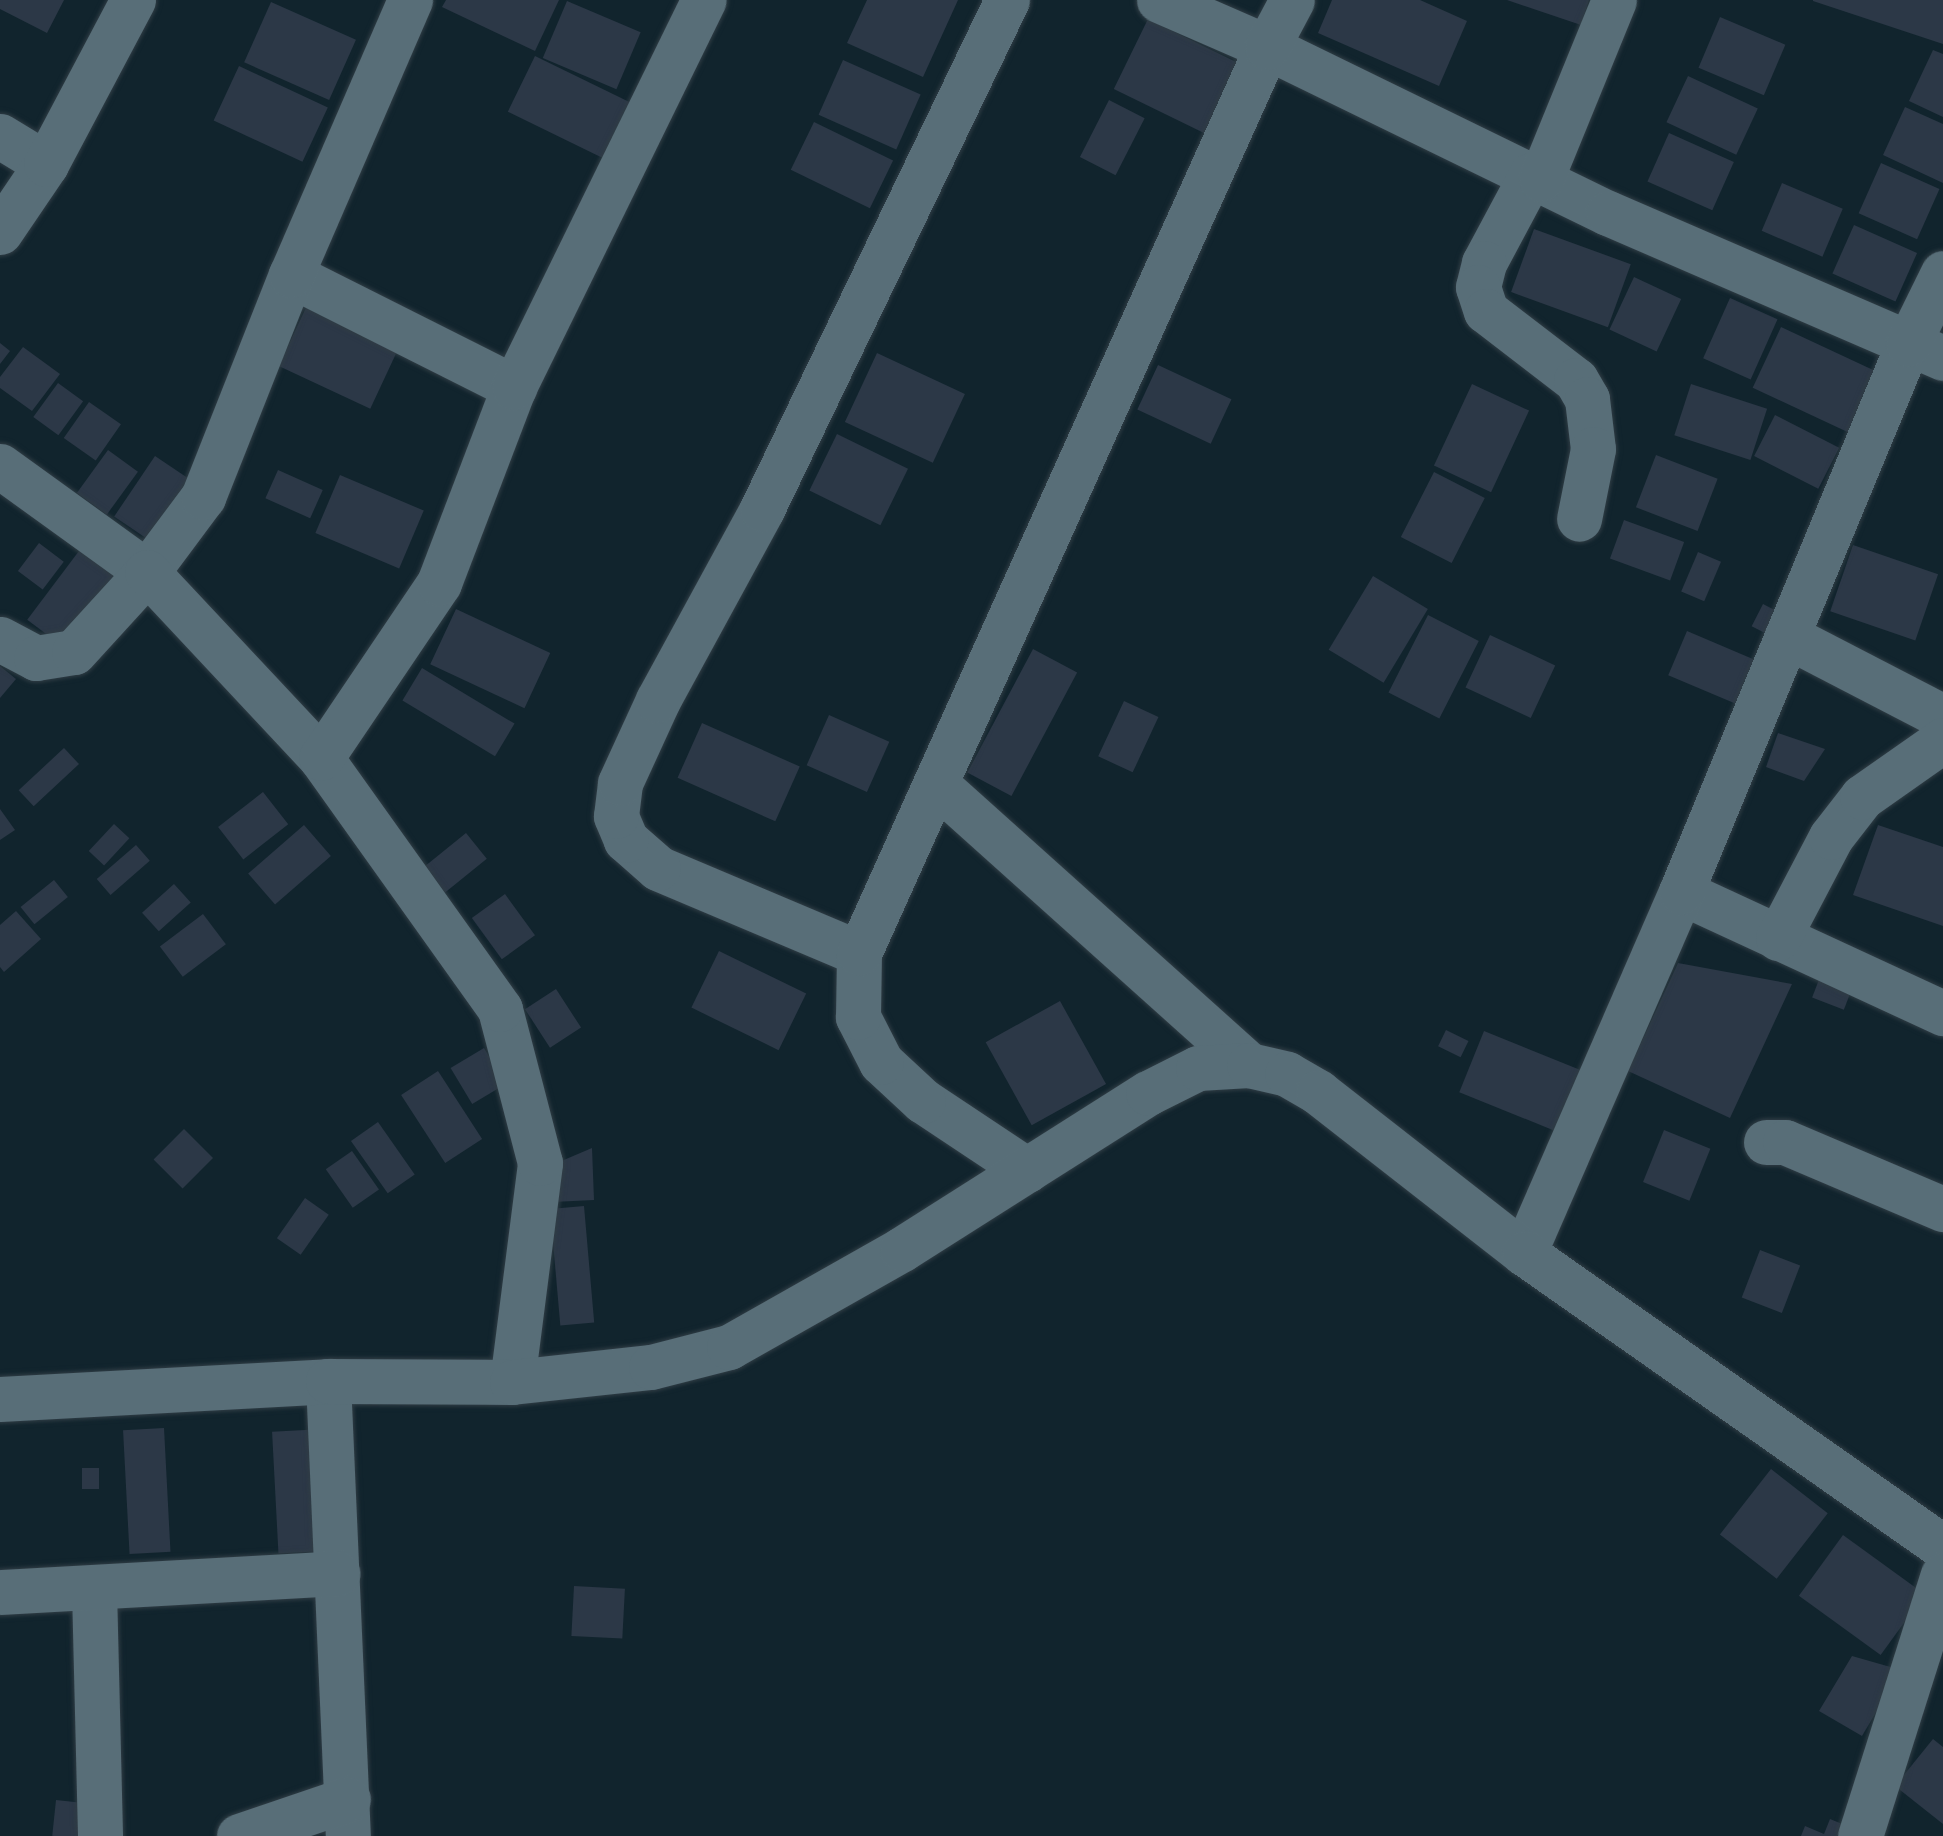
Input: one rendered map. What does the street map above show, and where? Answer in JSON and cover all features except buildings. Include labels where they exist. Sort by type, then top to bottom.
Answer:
[{"type":"street","points":[[0,232],[46,164],[134,0]]},
{"type":"street","points":[[0,639],[36,658],[74,652],[147,572],[203,497],[292,275],[410,0]]},
{"type":"street","points":[[321,758],[439,583],[514,387],[704,0]]},
{"type":"street","points":[[860,953],[658,868],[626,840],[616,816],[620,783],[658,700],[762,509],[1007,0]]},
{"type":"street","points":[[1159,0],[1266,47],[1608,212],[1926,351]]},
{"type":"street","points":[[1027,1170],[923,1101],[881,1062],[858,1017],[860,953],[1266,47],[1292,0]]},
{"type":"street","points":[[1579,519],[1593,449],[1587,399],[1576,380],[1486,311],[1478,288],[1484,263],[1536,177],[1614,0]]},
{"type":"street","points":[[0,136],[46,164]]},
{"type":"street","points":[[1524,1254],[1787,636],[1926,351],[1943,273]]},
{"type":"street","points":[[292,275],[514,387]]},
{"type":"street","points":[[0,466],[147,572],[321,758],[500,1009],[540,1163],[512,1382]]},
{"type":"street","points":[[1787,636],[1943,718]]},
{"type":"street","points":[[1778,938],[1830,837],[1862,797],[1943,740]]},
{"type":"street","points":[[936,784],[1249,1065]]},
{"type":"street","points":[[1681,892],[1943,1014]]},
{"type":"street","points":[[0,1399],[328,1382],[512,1382],[651,1367],[729,1347],[902,1249],[1198,1068],[1249,1065],[1287,1074],[1318,1092],[1524,1254],[1943,1546]]},
{"type":"street","points":[[1766,1142],[1785,1142],[1943,1209]]},
{"type":"street","points":[[239,1836],[348,1818],[328,1382]]},
{"type":"street","points":[[0,1592],[337,1574]]},
{"type":"street","points":[[1860,1836],[1941,1587]]},
{"type":"street","points":[[94,1588],[100,1836]]}]
